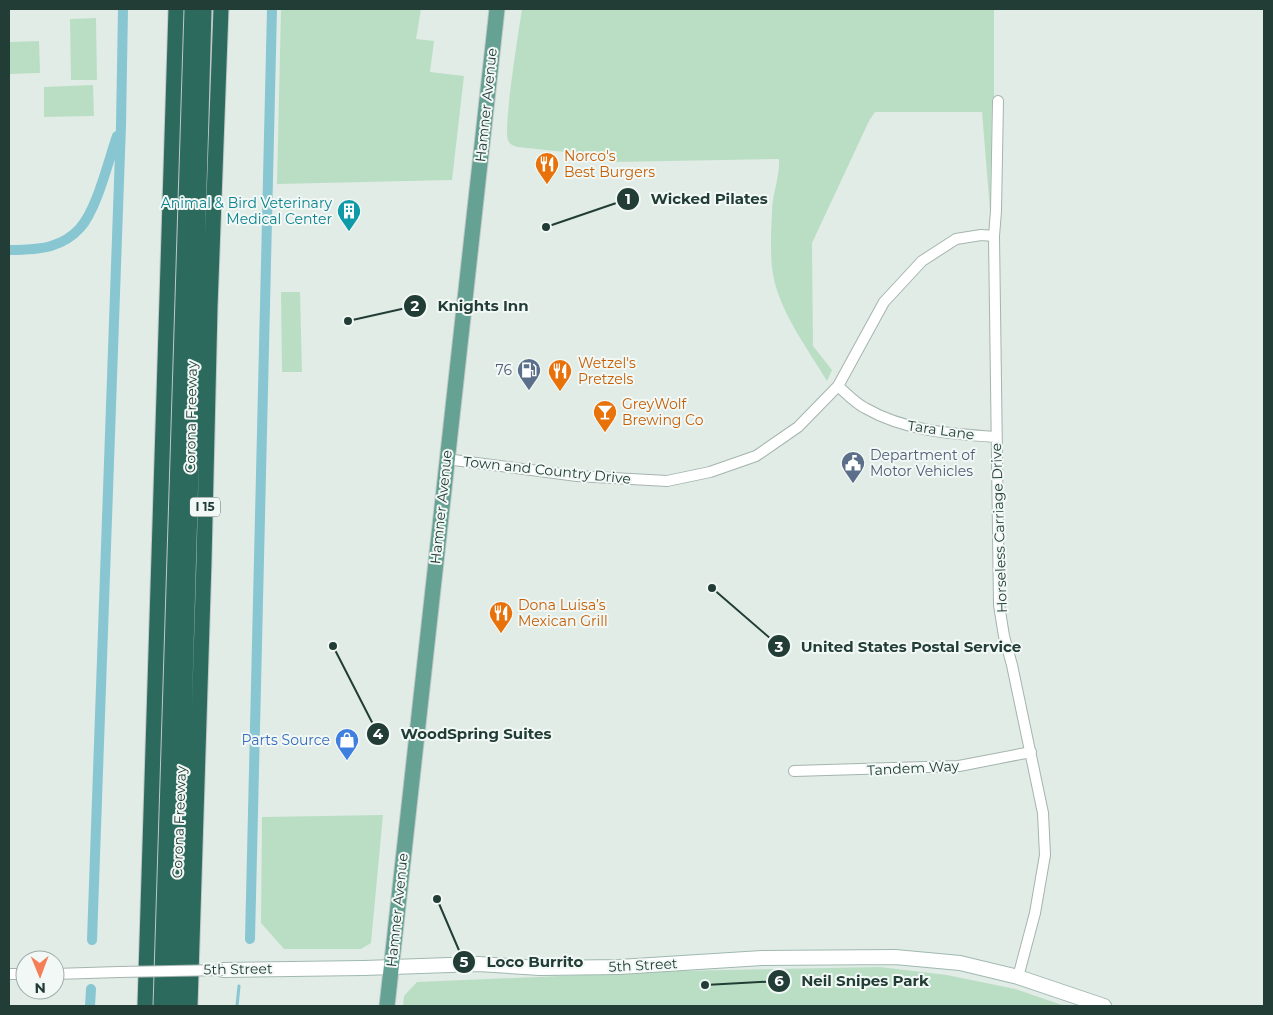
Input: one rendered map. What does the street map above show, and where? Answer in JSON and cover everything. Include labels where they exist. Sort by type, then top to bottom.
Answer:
[{"type":"highway","name":"Corona Freeway","points":[[145,1006],[176,9]]},
{"type":"highway","points":[[176,1006],[192,9]]},
{"type":"highway","points":[[161,1006],[204,9]]},
{"type":"highway","name":"Corona Freeway","points":[[190,1006],[210,307],[221,9]]},
{"type":"highway","points":[[168,305],[186,401]]},
{"type":"highway","name":"I 15","points":[[186,401],[210,307]]},
{"type":"main road","name":"Hamner Avenue","points":[[387,1006],[497,9]]},
{"type":"street","name":"Horseless Carriage Drive","points":[[998,101],[994,236],[999,607],[1043,814],[1045,855],[1035,913],[1018,977]]},
{"type":"street","name":"Town and Country Drive","points":[[446,459],[577,476],[667,481],[710,472],[756,456],[798,428],[838,386],[884,302],[922,261],[956,239],[981,235],[994,236]]},
{"type":"street","name":"Tara Lane","points":[[838,386],[863,408],[900,424],[946,433],[996,437]]},
{"type":"street","name":"Tandem Way","points":[[794,771],[959,766],[1031,752]]},
{"type":"street","name":"5th Street","points":[[65,974],[478,964],[540,968],[619,967],[762,958],[896,957],[960,963],[1018,977],[1104,1006]]},
{"type":"green space","points":[[281,9],[421,9],[416,39],[434,41],[430,72],[464,76],[452,180],[277,184]]},
{"type":"green space","points":[[522,9],[994,9],[994,98],[992,99],[990,210],[982,112],[875,112],[869,121],[812,243],[813,346],[832,370],[827,381],[788,316],[776,288],[771,260],[771,244],[772,205],[779,159],[612,162],[604,156],[512,145],[508,140],[508,117]]},
{"type":"green space","points":[[96,18],[97,80],[71,80],[70,19]]},
{"type":"green space","points":[[39,41],[40,73],[9,74],[9,42]]},
{"type":"green space","points":[[93,85],[94,116],[44,117],[44,87]]},
{"type":"green space","points":[[281,292],[300,292],[302,372],[282,372]]},
{"type":"green space","points":[[383,815],[371,943],[361,949],[284,949],[261,923],[262,817]]},
{"type":"green space","points":[[880,967],[947,975],[1015,989],[1065,1006],[403,1006],[404,996],[417,982],[678,971]]},
{"type":"waterway","points":[[92,940],[121,125],[123,9]]},
{"type":"waterway","points":[[250,939],[272,9]]},
{"type":"waterway","points":[[9,250],[51,246],[66,239],[80,228],[97,197],[117,136]]},
{"type":"waterway","points":[[237,1006],[239,986]]},
{"type":"waterway","points":[[90,1006],[91,989]]},
{"type":"place","name":"Norco's Best Burgers","points":[[547,185]]},
{"type":"place","name":"Wicked Pilates","points":[[546,227]]},
{"type":"place","name":"Animal & Bird Veterinary Medical Center","points":[[349,232]]},
{"type":"place","name":"Knights Inn","points":[[348,321]]},
{"type":"place","name":"76","points":[[529,391]]},
{"type":"place","name":"Wetzel's Pretzels","points":[[560,392]]},
{"type":"place","name":"GreyWolf Brewing Co","points":[[605,433]]},
{"type":"place","name":"Department of Motor Vehicles","points":[[853,484]]},
{"type":"place","name":"United States Postal Service","points":[[712,588]]},
{"type":"place","name":"Dona Luisa’s Mexican Grill","points":[[501,634]]},
{"type":"place","name":"WoodSpring Suites","points":[[333,646]]},
{"type":"place","name":"Parts Source","points":[[347,761]]},
{"type":"place","name":"Loco Burrito","points":[[437,899]]},
{"type":"place","name":"Neil Snipes Park","points":[[705,985]]}]
